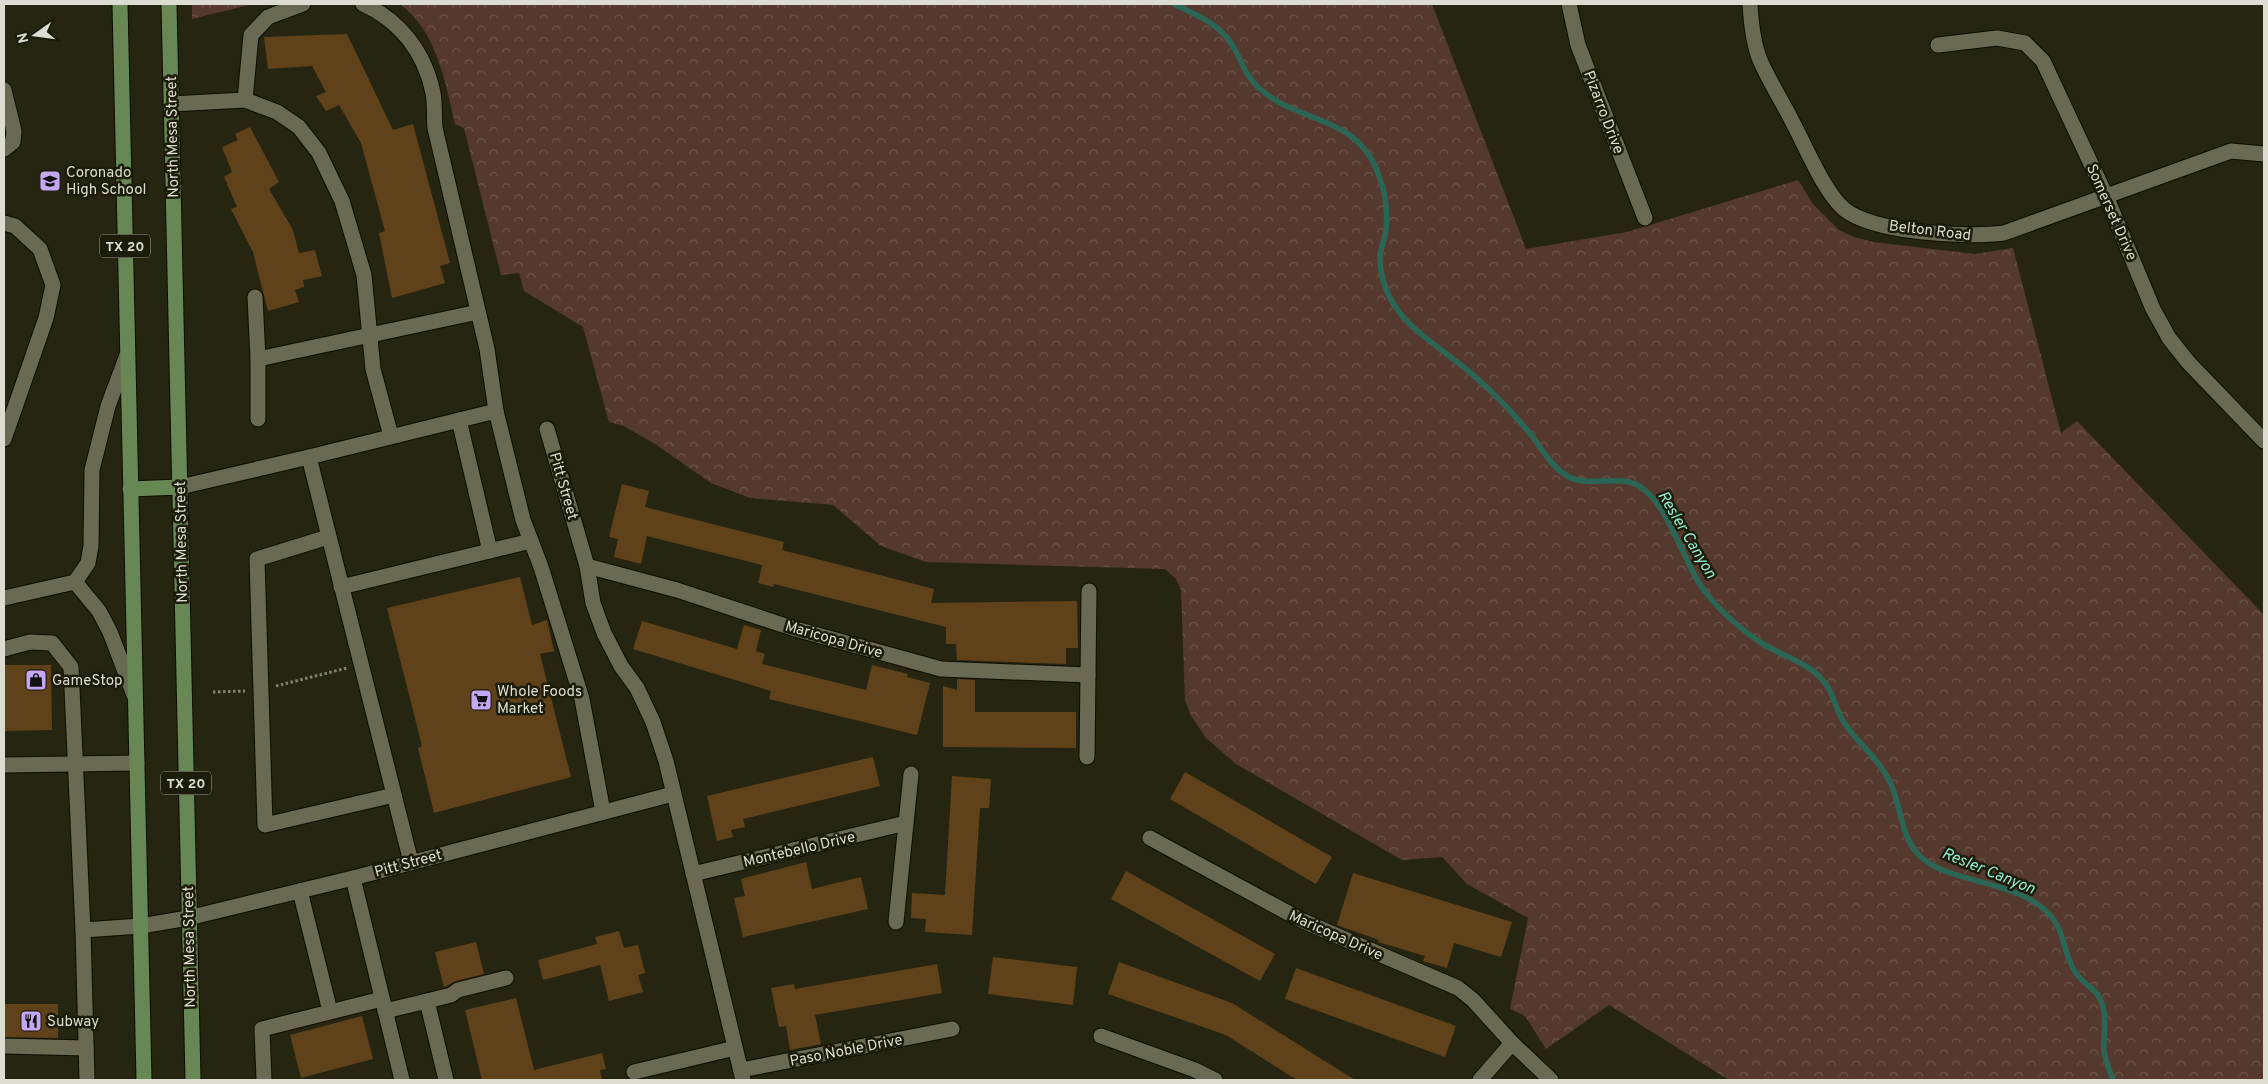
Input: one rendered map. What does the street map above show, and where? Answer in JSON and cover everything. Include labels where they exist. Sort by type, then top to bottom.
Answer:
[{"type":"main road","name":"TX 20","points":[[120,4],[144,1080]]},
{"type":"main road","name":"North Mesa Street","points":[[169,4],[193,1080]]},
{"type":"main road","points":[[130,489],[180,487]]},
{"type":"street","points":[[245,100],[251,35],[268,17],[303,4]]},
{"type":"street","points":[[363,4],[380,11],[402,30],[421,58],[433,93],[435,128],[487,349],[496,411],[523,520],[541,567],[582,699],[603,812]]},
{"type":"street","name":"Pizarro Drive","points":[[1569,4],[1578,45],[1645,218]]},
{"type":"street","name":"Belton Road","points":[[1750,4],[1751,23],[1760,59],[1824,181],[1844,209],[1865,221],[1949,236],[1980,236],[2004,233],[2230,151],[2264,154]]},
{"type":"street","name":"Somerset Drive","points":[[1938,44],[1997,38],[2025,43],[2043,61],[2106,196],[2153,309],[2169,338],[2188,362],[2264,441]]},
{"type":"street","points":[[4,90],[14,131],[13,142],[4,149]]},
{"type":"street","points":[[171,104],[245,100],[277,112],[298,127],[319,153],[342,201],[364,275],[373,369],[391,436]]},
{"type":"street","points":[[4,223],[15,226],[40,249],[52,285],[46,318],[4,439]]},
{"type":"street","points":[[255,297],[258,419]]},
{"type":"street","points":[[258,359],[478,312]]},
{"type":"street","points":[[4,598],[75,582],[88,563],[92,546],[92,470],[108,406],[127,355]]},
{"type":"street","points":[[180,487],[496,411]]},
{"type":"street","points":[[459,420],[490,551]]},
{"type":"street","name":"Pitt Street","points":[[547,429],[587,566],[593,602],[604,633],[621,666],[637,688],[653,722],[666,761],[742,1075]]},
{"type":"street","points":[[309,456],[411,862]]},
{"type":"street","points":[[328,537],[257,558],[266,825],[394,795]]},
{"type":"street","points":[[341,587],[531,541]]},
{"type":"street","name":"Maricopa Drive","points":[[587,566],[677,590],[792,628],[941,669],[1088,675]]},
{"type":"street","points":[[75,582],[99,611],[110,632],[134,696]]},
{"type":"street","points":[[1087,758],[1089,591]]},
{"type":"street","points":[[4,649],[30,642],[52,644],[71,667],[83,930],[87,1080]]},
{"type":"street","points":[[4,766],[137,763]]},
{"type":"street","points":[[896,922],[911,774]]},
{"type":"street","name":"Pitt Street","points":[[83,930],[141,926],[188,918],[353,878],[673,794]]},
{"type":"street","name":"Montebello Drive","points":[[693,874],[906,823]]},
{"type":"street","name":"Maricopa Drive","points":[[1150,838],[1303,921],[1458,988],[1473,1000],[1512,1043],[1551,1080]]},
{"type":"street","points":[[353,878],[402,1080]]},
{"type":"street","points":[[300,891],[328,1003]]},
{"type":"street","points":[[264,1080],[262,1029],[384,1005],[427,1001],[452,995],[458,990],[506,978]]},
{"type":"street","points":[[427,1001],[446,1080]]},
{"type":"street","name":"Paso Noble Drive","points":[[742,1075],[952,1029]]},
{"type":"street","points":[[1101,1036],[1195,1070],[1215,1080]]},
{"type":"street","points":[[1480,1080],[1512,1043]]},
{"type":"street","points":[[4,1046],[86,1048]]},
{"type":"street","points":[[634,1072],[735,1048]]},
{"type":"path","points":[[213,692],[261,690],[361,665]]},
{"type":"green space","points":[[192,4],[253,4],[192,19]]},
{"type":"green space","points":[[400,4],[1432,4],[1526,249],[1627,232],[1798,180],[1813,204],[1839,230],[1854,237],[1873,242],[1975,254],[2013,248],[2061,433],[2077,421],[2264,615],[2264,1080],[1729,1080],[1609,1005],[1546,1049],[1525,1016],[1510,1009],[1528,918],[1467,884],[1442,857],[1402,860],[1236,764],[1206,738],[1191,716],[1185,700],[1181,590],[1176,579],[1165,569],[926,562],[881,546],[833,505],[750,498],[711,483],[655,444],[624,426],[609,422],[583,327],[524,291],[519,273],[501,275],[464,128],[455,124],[438,58],[423,29],[413,15]]},
{"type":"building","points":[[347,34],[393,130],[413,124],[450,263],[440,266],[445,283],[392,298],[379,233],[385,231],[361,143],[339,105],[326,111],[316,96],[326,92],[312,66],[268,69],[264,37]]},
{"type":"building","points":[[250,127],[279,182],[269,189],[293,230],[299,253],[315,250],[322,276],[303,280],[304,287],[295,290],[299,302],[268,311],[253,252],[231,209],[237,207],[224,177],[232,172],[222,147],[238,140],[235,134]]},
{"type":"building","points":[[622,484],[649,491],[645,507],[784,542],[782,550],[934,589],[931,603],[1077,601],[1078,648],[1066,648],[1066,664],[957,660],[956,644],[946,644],[946,627],[774,584],[773,587],[758,583],[762,565],[647,536],[641,564],[614,557],[618,539],[609,537]]},
{"type":"building","name":"Whole Foods Market","points":[[520,577],[532,625],[547,620],[554,651],[540,654],[571,777],[434,813],[418,748],[422,746],[387,608]]},
{"type":"building","points":[[642,621],[737,649],[744,625],[761,630],[756,651],[765,654],[762,664],[866,690],[872,665],[908,674],[907,677],[930,683],[917,735],[769,699],[771,691],[633,649]]},
{"type":"building","points":[[4,665],[51,665],[52,730],[4,731]]},
{"type":"building","points":[[957,679],[975,680],[975,712],[1076,712],[1076,748],[943,747],[943,686],[957,690]]},
{"type":"building","points":[[873,757],[880,786],[743,819],[745,827],[731,830],[733,837],[717,841],[707,796]]},
{"type":"building","points":[[1185,772],[1332,857],[1316,884],[1170,799]]},
{"type":"building","points":[[952,776],[991,779],[989,808],[980,808],[972,935],[925,932],[926,919],[911,918],[912,893],[945,895]]},
{"type":"building","points":[[806,862],[812,889],[861,877],[868,909],[743,937],[734,898],[745,896],[741,879]]},
{"type":"building","points":[[1126,871],[1275,954],[1260,981],[1111,899]]},
{"type":"building","points":[[1353,873],[1512,922],[1501,957],[1454,943],[1447,968],[1423,961],[1425,956],[1378,942],[1379,940],[1337,925]]},
{"type":"building","points":[[619,931],[624,948],[638,945],[645,973],[638,975],[643,992],[609,1001],[600,965],[543,980],[538,960],[597,944],[595,937]]},
{"type":"building","points":[[476,942],[484,974],[456,981],[444,987],[435,952]]},
{"type":"building","points":[[993,957],[1077,967],[1073,1005],[988,994]]},
{"type":"building","points":[[1119,962],[1232,1003],[1355,1080],[1297,1080],[1226,1035],[1108,994]]},
{"type":"building","points":[[937,964],[942,993],[815,1015],[821,1044],[790,1050],[786,1026],[779,1027],[771,988],[794,984],[795,989]]},
{"type":"building","points":[[1296,968],[1456,1026],[1445,1057],[1285,999]]},
{"type":"building","points":[[516,998],[534,1070],[602,1053],[606,1069],[600,1070],[602,1080],[482,1080],[465,1010]]},
{"type":"building","name":"Subway","points":[[4,1004],[58,1004],[58,1038],[4,1037]]},
{"type":"building","points":[[362,1016],[373,1059],[301,1078],[290,1035]]},
{"type":"waterway","name":"Resler Canyon","points":[[1174,4],[1205,20],[1226,36],[1250,78],[1259,88],[1275,100],[1343,131],[1357,141],[1369,156],[1383,188],[1387,222],[1380,255],[1381,272],[1390,298],[1404,318],[1494,394],[1521,423],[1550,461],[1561,472],[1576,480],[1624,481],[1633,483],[1651,496],[1660,507],[1694,575],[1713,601],[1749,634],[1766,646],[1804,665],[1821,678],[1827,686],[1843,721],[1873,757],[1890,782],[1907,837],[1917,853],[1930,864],[1946,871],[2023,896],[2040,906],[2054,920],[2074,970],[2095,992],[2102,1003],[2105,1017],[2104,1051],[2113,1080]]},
{"type":"place","name":"Coronado High School","points":[[50,181]]},
{"type":"place","name":"GameStop","points":[[36,680]]},
{"type":"place","name":"Whole Foods Market","points":[[481,700]]},
{"type":"place","name":"Subway","points":[[31,1021]]}]
